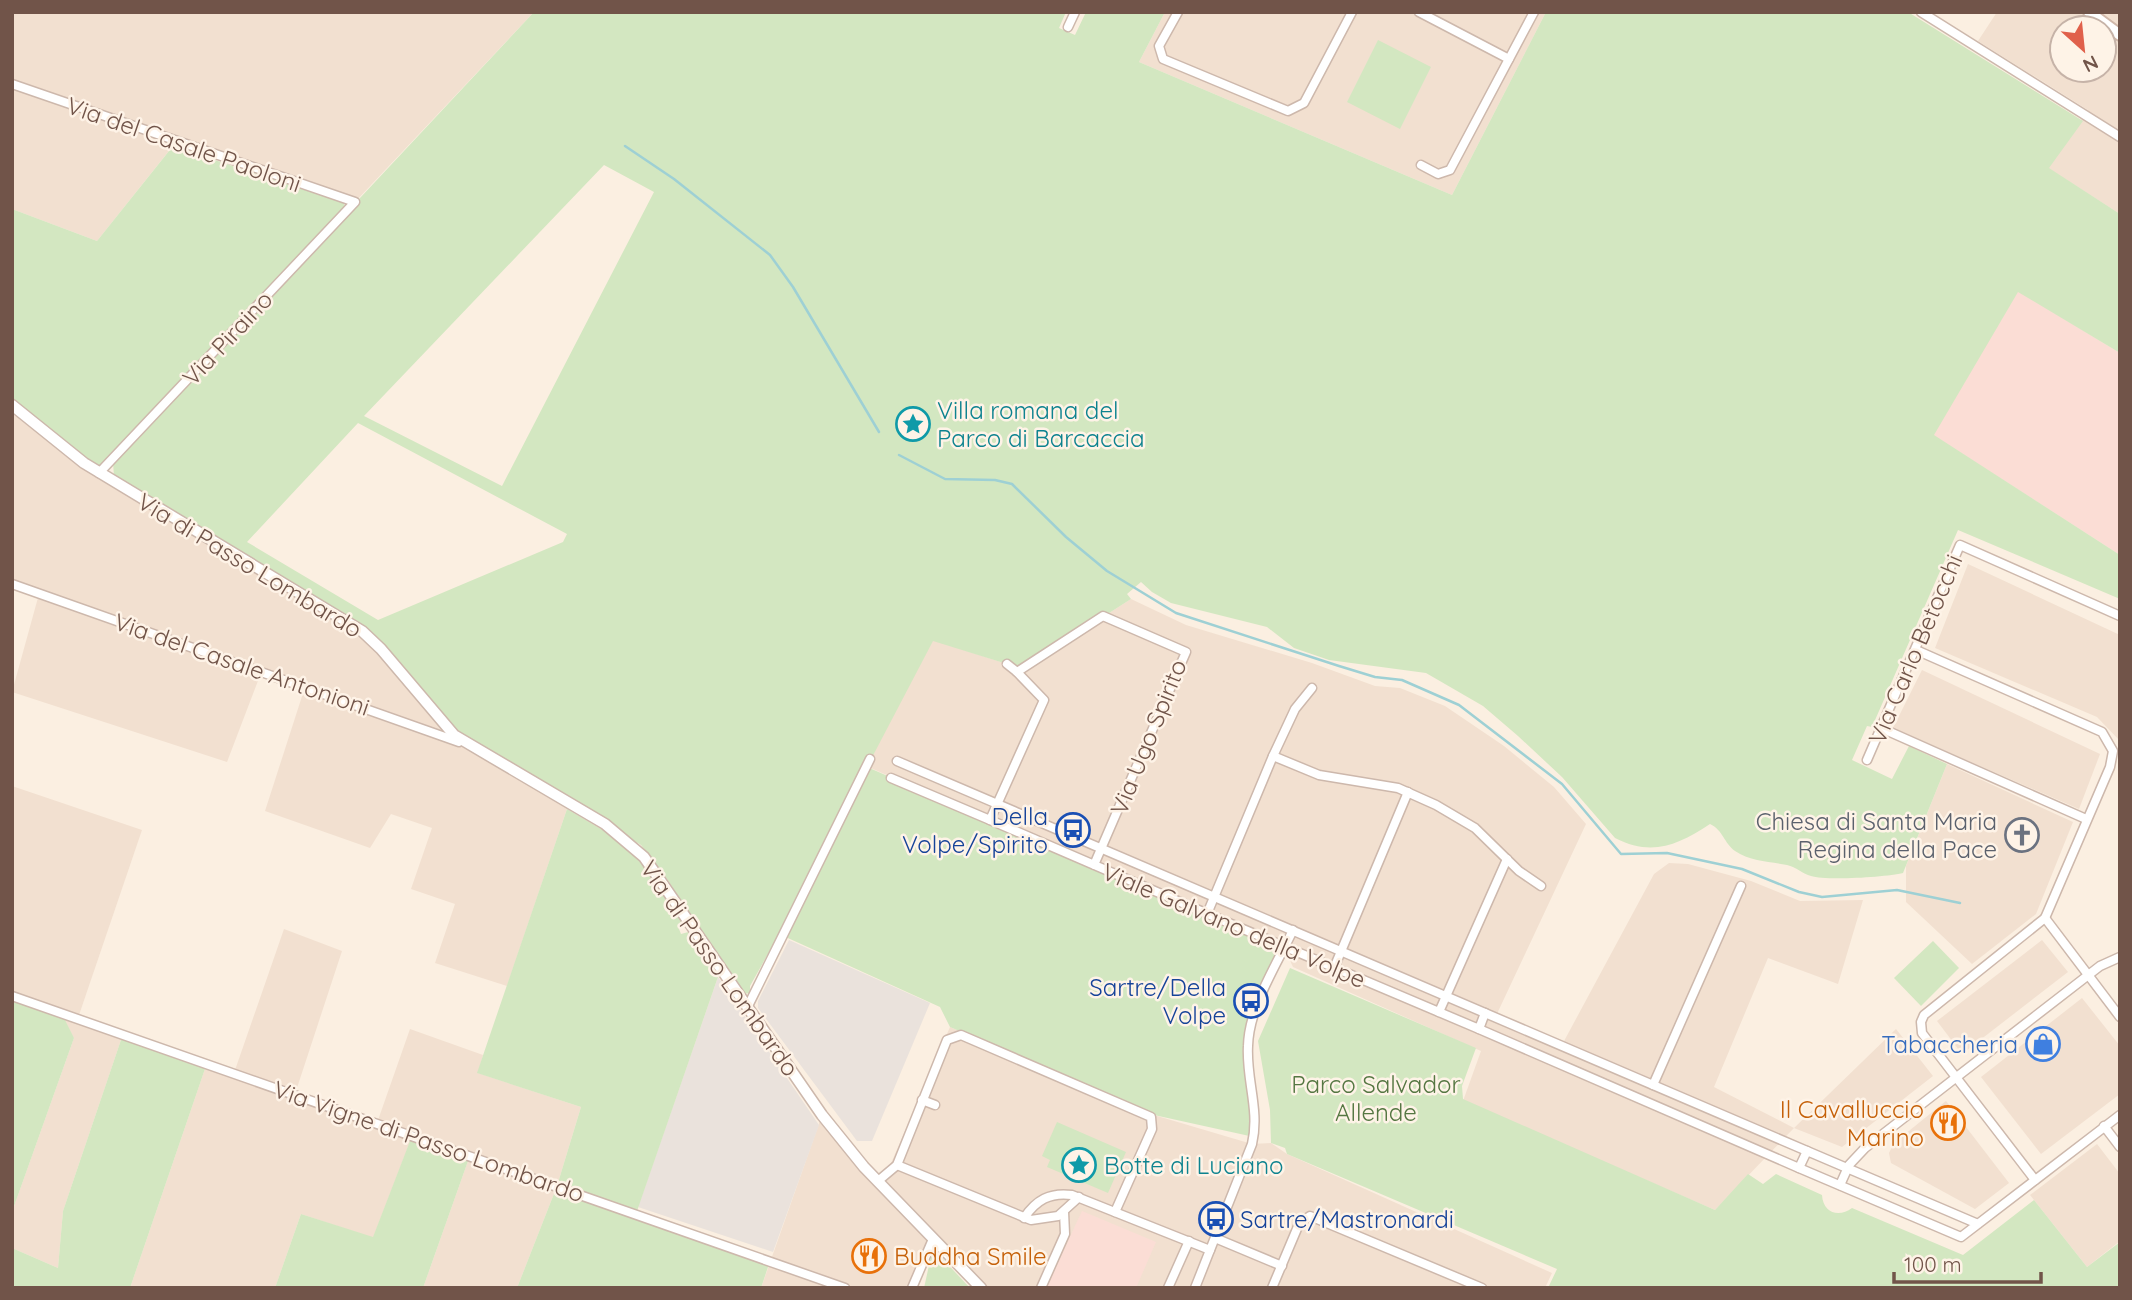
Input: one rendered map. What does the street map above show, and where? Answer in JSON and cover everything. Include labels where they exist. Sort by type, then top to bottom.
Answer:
[{"type":"main road","points":[[2089,12],[2120,35]]},
{"type":"street","points":[[1068,27],[1075,12]]},
{"type":"street","points":[[1178,12],[1158,46],[1163,59],[1281,110],[1293,110],[1304,103],[1352,12]]},
{"type":"street","points":[[1419,12],[1509,59]]},
{"type":"street","points":[[1421,165],[1438,174],[1450,170],[1534,12]]},
{"type":"street","points":[[1921,12],[2120,137]]},
{"type":"street","name":"Via del Casale Paoloni","points":[[12,84],[355,202]]},
{"type":"street","name":"Via Piraino","points":[[99,473],[355,202]]},
{"type":"street","name":"Via di Passo Lombardo","points":[[12,405],[56,443],[99,473],[362,631],[386,655],[446,727],[471,747],[605,824],[631,844],[662,878],[818,1110],[878,1181],[981,1288]]},
{"type":"street","name":"Via Carlo Betocchi","points":[[1867,760],[1960,545],[2120,616]]},
{"type":"street","name":"Via del Casale Antonioni","points":[[12,584],[394,716],[471,747]]},
{"type":"street","name":"Via Ugo Spirito","points":[[1017,672],[1103,617],[1186,652],[1094,865]]},
{"type":"street","points":[[1916,650],[2102,732],[2113,751],[2110,767],[2045,918],[1950,992],[1922,1020],[1923,1033],[2035,1180]]},
{"type":"street","points":[[990,820],[1044,700],[1007,664]]},
{"type":"street","points":[[1208,915],[1273,756],[1297,705],[1312,688]]},
{"type":"street","points":[[1881,729],[2086,819]]},
{"type":"street","points":[[1273,756],[1319,775],[1375,782],[1408,792],[1467,822],[1541,886]]},
{"type":"street","points":[[748,1006],[870,759]]},
{"type":"street","name":"Viale Galvano della Volpe","points":[[891,778],[1961,1237],[1978,1224],[1214,897],[999,802],[897,761]]},
{"type":"street","points":[[1334,968],[1408,792]]},
{"type":"street","points":[[1439,1012],[1507,859]]},
{"type":"street","points":[[1653,1085],[1741,886]]},
{"type":"street","points":[[2045,918],[2120,1017]]},
{"type":"street","points":[[1195,1288],[1241,1177],[1255,1130],[1248,1058],[1250,1029],[1293,930]]},
{"type":"street","points":[[1840,1185],[1847,1168],[1865,1148],[2088,975],[2120,957]]},
{"type":"street","name":"Via Vigne di Passo Lombardo","points":[[12,996],[845,1288]]},
{"type":"street","points":[[1479,1029],[1485,1013]]},
{"type":"street","points":[[878,1181],[897,1165],[947,1040],[957,1034],[1149,1115],[1153,1121],[1153,1129],[1115,1212]]},
{"type":"street","points":[[922,1100],[934,1105]]},
{"type":"street","points":[[1978,1224],[2120,1115]]},
{"type":"street","points":[[2104,1126],[2120,1147]]},
{"type":"street","points":[[1799,1168],[1807,1151]]},
{"type":"street","points":[[897,1165],[1024,1218],[1041,1221],[1064,1212],[1079,1197]]},
{"type":"street","points":[[1024,1218],[1034,1205],[1047,1196],[1062,1194],[1079,1197],[1210,1250]]},
{"type":"street","points":[[1041,1288],[1065,1234],[1064,1212]]},
{"type":"street","points":[[1272,1288],[1299,1224],[1313,1216],[1482,1288]]},
{"type":"street","points":[[1215,1238],[1282,1266]]},
{"type":"street","points":[[912,1288],[933,1239]]},
{"type":"street","points":[[1168,1288],[1189,1241]]},
{"type":"shaded area","points":[[12,12],[534,12],[355,202],[176,142],[97,241],[12,209]]},
{"type":"shaded area","points":[[1165,12],[1546,12],[1452,195],[1139,62]]},
{"type":"shaded area","points":[[1997,12],[2120,12],[2120,214],[2048,168],[2088,110],[1978,41]]},
{"type":"shaded area","points":[[2018,291],[2120,353],[2120,555],[1933,435]]},
{"type":"shaded area","points":[[12,405],[50,438],[342,618],[569,803],[507,986],[435,963],[455,904],[411,889],[432,828],[391,814],[370,848],[265,811],[305,687],[261,673],[227,762],[12,692],[39,594],[12,584]]},
{"type":"shaded area","points":[[1968,564],[2120,635],[2120,741],[2097,717],[1935,648]]},
{"type":"shaded area","points":[[1131,599],[1186,625],[1312,663],[1375,686],[1400,688],[1445,706],[1504,746],[1554,787],[1586,824],[1495,1018],[1563,1043],[1654,874],[1669,863],[1688,864],[1751,881],[1800,901],[1863,900],[1838,984],[1768,958],[1714,1087],[1794,1128],[1715,1210],[1463,1101],[1481,1051],[1293,967],[1284,948],[866,766],[933,640],[1007,664],[1017,672]]},
{"type":"shaded area","points":[[1922,670],[2100,754],[2079,809],[1893,728]]},
{"type":"shaded area","points":[[1947,764],[2073,822],[2036,914],[1972,964],[1906,902],[1906,866]]},
{"type":"shaded area","points":[[12,786],[142,830],[78,1018],[123,1034],[63,1211],[58,1268],[12,1248],[12,1212],[74,1038],[12,996]]},
{"type":"shaded area","points":[[284,929],[342,951],[295,1094],[377,1123],[410,1029],[483,1055],[478,1073],[581,1107],[557,1186],[517,1288],[423,1288],[468,1161],[410,1142],[373,1238],[301,1214],[275,1288],[130,1288],[207,1063],[234,1073]]},
{"type":"shaded area","points":[[789,940],[930,1003],[872,1141],[857,1141],[758,1008],[758,1001]]},
{"type":"shaded area","points":[[2042,940],[2068,972],[1962,1054],[1937,1021]]},
{"type":"shaded area","points":[[718,977],[819,1125],[773,1252],[638,1207]]},
{"type":"shaded area","points":[[2082,998],[2120,1046],[2120,1094],[2041,1154],[1981,1077]]},
{"type":"shaded area","points":[[950,1027],[1154,1115],[1252,1144],[1271,1143],[1287,1154],[1552,1273],[1545,1288],[981,1288],[933,1240],[912,1288],[761,1288],[822,1115],[882,1184]]},
{"type":"shaded area","points":[[1896,1029],[1933,1076],[1842,1147],[1794,1128]]},
{"type":"shaded area","points":[[1946,1101],[2009,1183],[1975,1209],[1891,1163],[1889,1153],[1894,1143]]},
{"type":"shaded area","points":[[2097,1144],[2120,1174],[2120,1241],[2087,1267],[2030,1195]]},
{"type":"shaded area","points":[[1082,1211],[1156,1242],[1136,1288],[1046,1288]]},
{"type":"green space","points":[[534,12],[1066,12],[1059,28],[1075,35],[1086,12],[1165,12],[1139,62],[1452,195],[1546,12],[1908,12],[2083,121],[2049,168],[2120,214],[2120,353],[2018,292],[1934,435],[2120,555],[2120,599],[1958,530],[1872,727],[1867,726],[1852,760],[1892,779],[1909,746],[1947,764],[1903,873],[1857,878],[1811,876],[1790,866],[1741,855],[1731,848],[1710,824],[1687,838],[1664,846],[1641,847],[1628,844],[1615,838],[1562,777],[1483,706],[1426,673],[1329,660],[1294,648],[1267,627],[1171,603],[1141,582],[1127,594],[1131,599],[1017,672],[1007,664],[933,641],[867,767],[1285,948],[1250,1029],[1254,1137],[1154,1115],[950,1027],[940,1007],[779,934],[750,986],[750,993],[743,994],[665,876],[641,845],[461,735],[436,710],[393,655],[368,630],[114,477],[113,462]],"holes":[[[604,165],[654,192],[502,486],[364,416]],[[358,423],[567,534],[563,542],[378,620],[247,542]]]},
{"type":"green space","points":[[1378,40],[1431,67],[1400,129],[1347,102]]},
{"type":"green space","points":[[173,146],[344,203],[345,207],[98,468],[12,400],[12,209],[97,241]]},
{"type":"green space","points":[[567,809],[618,839],[642,861],[684,921],[679,929],[681,934],[692,931],[719,974],[636,1214],[770,1261],[761,1288],[517,1288],[557,1186],[581,1107],[477,1073]]},
{"type":"green space","points":[[1933,941],[1959,968],[1921,1006],[1894,978]]},
{"type":"green space","name":"Parco Salvador Allende","points":[[1290,968],[1476,1048],[1462,1086],[1463,1099],[1715,1210],[1748,1174],[1763,1184],[1776,1174],[1822,1195],[1825,1206],[1832,1212],[1842,1213],[1852,1208],[1963,1255],[2034,1200],[2087,1267],[2120,1242],[2120,1288],[1548,1288],[1557,1269],[1287,1154],[1285,1148],[1271,1143],[1270,1110],[1258,1041]]},
{"type":"green space","points":[[12,996],[61,1012],[74,1038],[12,1212]]},
{"type":"green space","points":[[123,1034],[207,1063],[130,1288],[12,1288],[12,1248],[58,1268],[63,1211]]},
{"type":"green space","points":[[1057,1122],[1126,1152],[1108,1193],[1047,1167],[1050,1160],[1042,1156]]},
{"type":"green space","points":[[410,1141],[468,1161],[423,1288],[275,1288],[301,1214],[373,1237]]},
{"type":"green space","points":[[935,1254],[970,1288],[924,1288],[931,1256]]},
{"type":"waterway","points":[[625,146],[674,179],[770,255],[793,287],[879,432]]},
{"type":"waterway","points":[[899,455],[945,479],[995,480],[1012,484],[1066,537],[1107,571],[1176,613],[1375,677],[1402,680],[1459,705],[1562,784],[1621,854],[1667,853],[1742,869],[1799,892],[1822,897],[1897,890],[1960,903]]},
{"type":"place","name":"Villa romana del Parco di Barcaccia","points":[[913,424]]},
{"type":"place","name":"Della Volpe/Spirito","points":[[1073,830]]},
{"type":"place","name":"Chiesa di Santa Maria Regina della Pace","points":[[2022,835]]},
{"type":"place","name":"Sartre/Della Volpe","points":[[1251,1001]]},
{"type":"place","name":"Tabaccheria","points":[[2043,1044]]},
{"type":"place","name":"Il Cavalluccio Marino","points":[[1948,1123]]},
{"type":"place","name":"Botte di Luciano","points":[[1079,1165]]},
{"type":"place","name":"Sartre/Mastronardi","points":[[1216,1219]]},
{"type":"place","name":"Buddha Smile","points":[[869,1256]]}]
